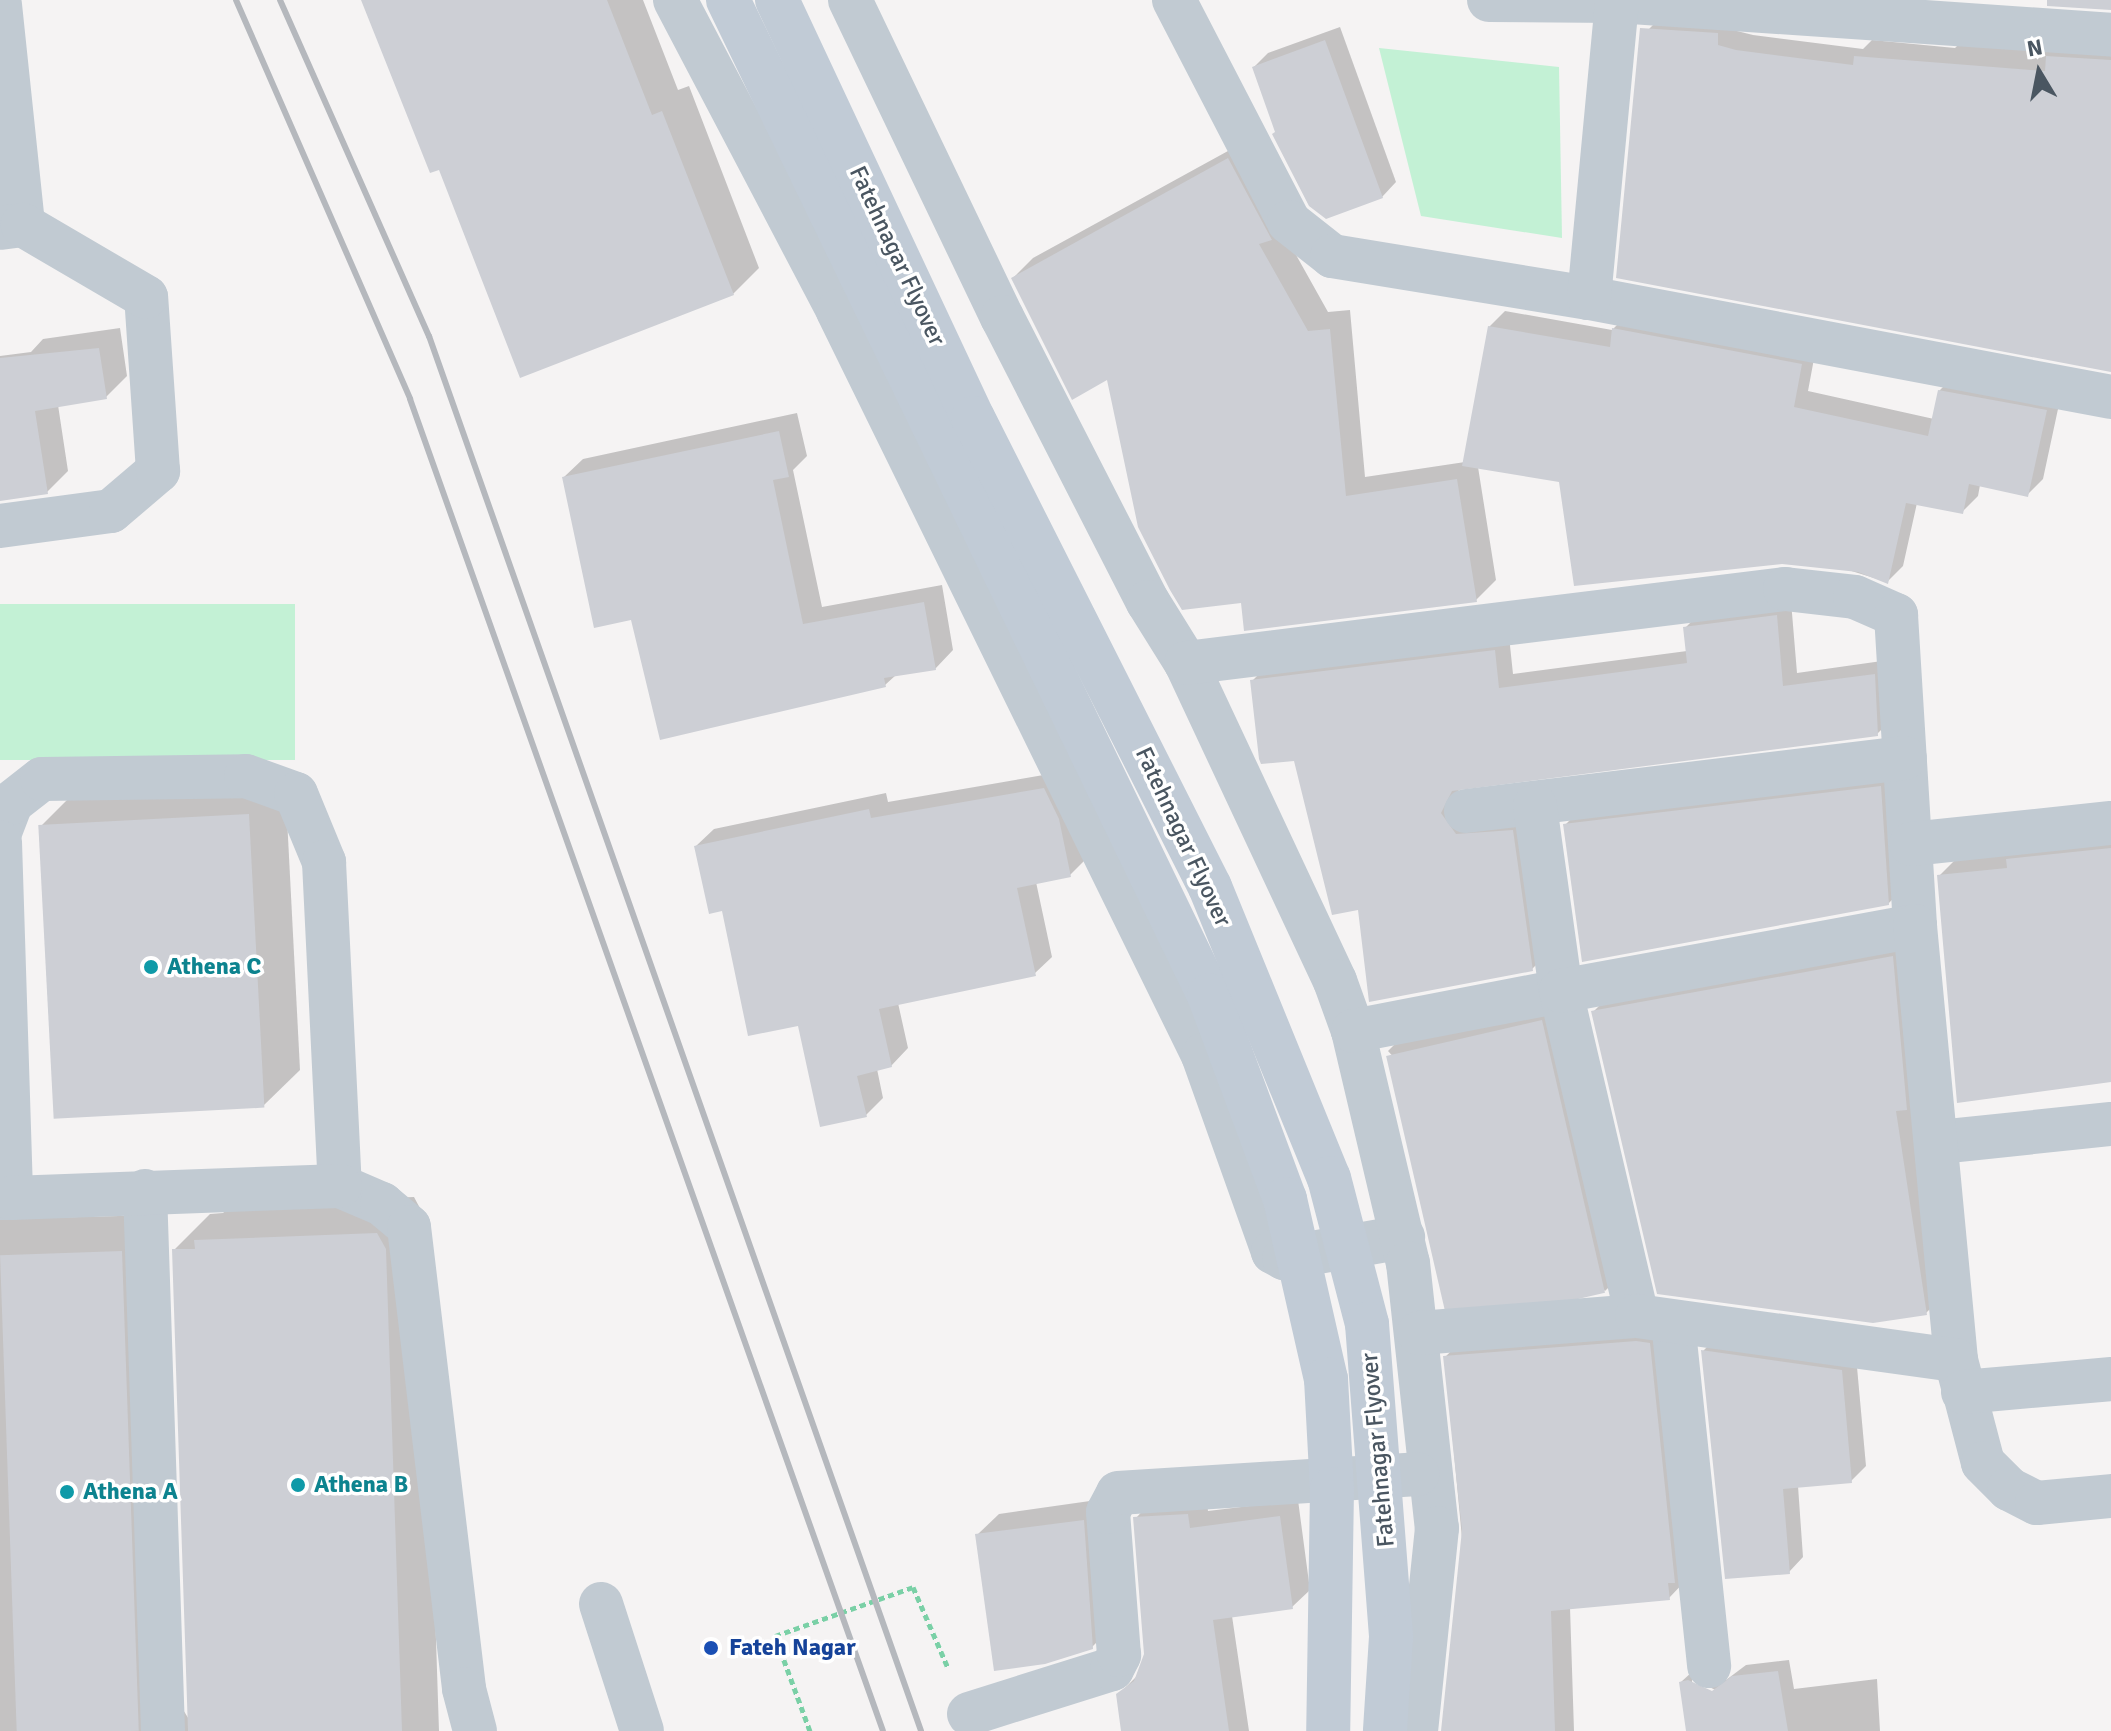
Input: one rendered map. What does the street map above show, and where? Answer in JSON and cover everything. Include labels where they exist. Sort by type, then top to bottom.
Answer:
[{"type":"main road","name":"Fatehnagar Flyover","points":[[728,0],[1209,995],[1285,1199],[1326,1379],[1332,1489],[1328,1731]]},
{"type":"main road","name":"Fatehnagar Flyover","points":[[777,0],[973,418],[1210,887],[1329,1178],[1369,1339],[1391,1637],[1385,1731]]},
{"type":"street","points":[[675,0],[838,311],[1203,1055],[1273,1252],[1284,1258],[1403,1237]]},
{"type":"street","points":[[850,0],[1010,332],[1148,602],[1186,663],[1335,981],[1353,1031],[1403,1237],[1419,1333],[1437,1528],[1416,1731]]},
{"type":"street","points":[[1174,0],[1289,222],[1332,256],[1589,298],[2111,397]]},
{"type":"street","points":[[1489,0],[1617,1],[2111,35]]},
{"type":"street","points":[[1589,298],[1617,1]]},
{"type":"street","points":[[0,5],[11,226],[146,297],[158,471],[111,511],[0,526]]},
{"type":"street","points":[[1186,663],[1785,589],[1855,597],[1896,615],[1915,926],[1960,1376],[1983,1463],[2009,1489],[2037,1503],[2111,1496]]},
{"type":"street","points":[[1466,811],[1535,806],[1905,758]]},
{"type":"street","points":[[0,832],[11,803],[42,779],[246,776],[296,794],[324,862],[340,1186]]},
{"type":"street","points":[[1535,806],[1561,991],[1655,1319],[1709,1666]]},
{"type":"street","points":[[1911,844],[2111,823]]},
{"type":"street","points":[[0,842],[5,1198],[340,1186],[382,1204],[409,1227],[464,1710],[475,1731]]},
{"type":"street","points":[[1353,1031],[1915,926]]},
{"type":"street","points":[[1939,1142],[2111,1124]]},
{"type":"street","points":[[145,1191],[163,1731]]},
{"type":"street","points":[[1419,1333],[1655,1319],[1960,1376],[2111,1379]]},
{"type":"street","points":[[969,1714],[1112,1669],[1119,1655],[1108,1512],[1118,1493],[1431,1473]]},
{"type":"street","points":[[601,1604],[642,1731]]},
{"type":"path","points":[[810,1731],[775,1636],[913,1587],[950,1673]]},
{"type":"green space","points":[[1379,48],[1559,67],[1562,238],[1421,216]]},
{"type":"green space","points":[[0,604],[295,604],[295,760],[0,760]]},
{"type":"building","points":[[361,0],[607,0],[652,115],[662,111],[734,295],[520,378],[439,170],[430,173]]},
{"type":"building","points":[[2047,0],[2111,0],[2111,10],[2047,6]]},
{"type":"building","points":[[1640,28],[1718,33],[1718,45],[1736,50],[1853,65],[1854,56],[2045,71],[2046,56],[2111,60],[2111,372],[1616,278]]},
{"type":"building","points":[[1325,40],[1383,198],[1326,219],[1309,206],[1272,134],[1275,132],[1252,67]]},
{"type":"building","points":[[1228,158],[1272,240],[1259,244],[1308,331],[1330,329],[1346,496],[1457,479],[1477,602],[1244,631],[1241,603],[1182,610],[1170,590],[1138,527],[1107,380],[1072,400],[1011,278]]},
{"type":"building","points":[[1488,326],[1610,347],[1612,328],[1802,364],[1794,407],[1928,436],[1938,390],[2047,410],[2028,497],[1969,484],[1963,514],[1906,503],[1888,584],[1858,572],[1782,564],[1574,586],[1559,482],[1462,466]]},
{"type":"building","points":[[99,348],[107,399],[35,411],[48,494],[0,501],[0,358]]},
{"type":"building","points":[[779,431],[789,477],[773,480],[803,624],[924,602],[936,670],[884,678],[886,687],[660,740],[631,620],[594,628],[562,477]]},
{"type":"building","points":[[1777,615],[1783,686],[1875,674],[1878,736],[1452,791],[1441,813],[1456,834],[1513,830],[1533,971],[1369,1002],[1358,910],[1332,915],[1294,761],[1261,764],[1250,680],[1495,650],[1499,688],[1687,663],[1683,627]]},
{"type":"building","points":[[1881,786],[1889,905],[1582,962],[1563,824]]},
{"type":"building","points":[[1044,788],[1059,819],[1071,877],[1017,888],[1036,976],[879,1009],[892,1067],[857,1076],[867,1117],[820,1127],[798,1026],[748,1036],[722,911],[709,914],[694,846],[869,809],[871,818]]},
{"type":"building","name":"Athena C","points":[[249,814],[264,1108],[54,1119],[38,825]]},
{"type":"building","points":[[2111,848],[2111,1082],[1957,1103],[1937,875],[2007,868],[2006,859]]},
{"type":"building","points":[[1893,956],[1907,1110],[1896,1111],[1927,1315],[1873,1323],[1657,1294],[1591,1011]]},
{"type":"building","points":[[1542,1020],[1605,1293],[1449,1329],[1386,1056]]},
{"type":"building","name":"Athena B","points":[[377,1233],[386,1249],[402,1731],[188,1731],[172,1249],[195,1249],[194,1240]]},
{"type":"building","name":"Athena A","points":[[122,1251],[139,1731],[17,1731],[0,1255]]},
{"type":"building","points":[[1636,1341],[1650,1343],[1675,1583],[1668,1583],[1670,1600],[1551,1611],[1555,1731],[1441,1731],[1462,1530],[1443,1356]]},
{"type":"building","points":[[1701,1350],[1842,1370],[1852,1483],[1783,1489],[1790,1574],[1725,1579]]},
{"type":"building","points":[[1188,1514],[1190,1528],[1280,1516],[1293,1609],[1213,1620],[1229,1731],[1121,1731],[1116,1694],[1134,1681],[1144,1654],[1133,1517]]},
{"type":"building","points":[[1084,1520],[1093,1649],[1045,1664],[994,1671],[975,1534]]},
{"type":"building","points":[[1778,1671],[1788,1731],[1686,1731],[1679,1682],[1688,1680],[1712,1691],[1732,1676]]},
{"type":"railway","points":[[236,0],[410,399],[883,1731]]},
{"type":"railway","points":[[280,0],[429,336],[921,1731]]},
{"type":"place","name":"Athena C","points":[[151,967]]},
{"type":"place","name":"Athena B","points":[[298,1485]]},
{"type":"place","name":"Athena A","points":[[67,1492]]},
{"type":"place","name":"Fateh Nagar","points":[[711,1648]]}]
